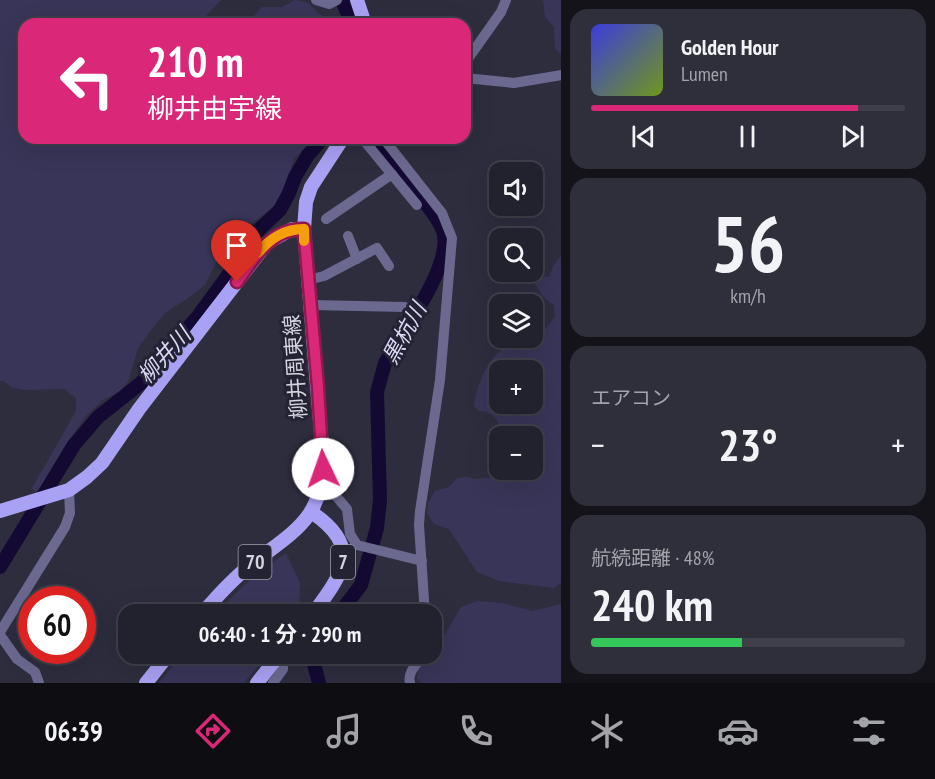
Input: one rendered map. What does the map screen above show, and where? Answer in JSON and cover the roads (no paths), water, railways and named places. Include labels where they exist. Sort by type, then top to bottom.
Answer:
[{"type":"main road","points":[[359,1],[363,18]]},
{"type":"main road","name":"柳井周東線","points":[[311,512],[320,490],[323,469],[304,229],[306,202],[311,187],[339,144]]},
{"type":"main road","points":[[0,511],[62,493],[87,477],[102,463],[139,409],[267,243],[284,232],[304,229]]},
{"type":"main road","name":"70","points":[[211,604],[239,574],[293,534],[311,512]]},
{"type":"main road","name":"7","points":[[311,512],[334,530],[343,550],[343,562],[336,582],[320,604]]},
{"type":"main road","points":[[146,683],[162,664]]},
{"type":"main road","points":[[256,683],[272,664]]},
{"type":"street","points":[[316,0],[328,4],[335,1]]},
{"type":"street","points":[[471,54],[501,12],[506,0]]},
{"type":"street","points":[[471,79],[514,83],[561,76]]},
{"type":"street","points":[[367,144],[417,206]]},
{"type":"street","points":[[388,144],[442,213],[452,238],[437,402],[420,511],[424,604]]},
{"type":"street","points":[[326,219],[392,174]]},
{"type":"street","points":[[348,236],[357,259]]},
{"type":"street","points":[[308,280],[324,276],[377,248],[389,266]]},
{"type":"street","points":[[311,305],[405,307]]},
{"type":"street","points":[[323,469],[331,473],[335,495],[347,509],[350,534],[357,544],[413,561],[422,561]]},
{"type":"street","points":[[39,683],[35,672],[17,659],[0,634],[65,527],[70,513],[62,493]]},
{"type":"street","points":[[273,683],[284,664]]},
{"type":"street","points":[[410,683],[408,677],[416,664]]},
{"type":"waterway","name":"柳井川","points":[[342,0],[350,18]]},
{"type":"waterway","name":"柳井川","points":[[0,567],[74,445],[98,417],[141,383],[199,315],[232,270],[249,239],[280,210],[295,177],[318,144]]},
{"type":"waterway","name":"黒杭川","points":[[346,604],[361,585],[377,528],[380,500],[377,392],[385,363],[414,317],[434,279],[444,245],[443,231],[434,214],[379,144]]},
{"type":"waterway","name":"黒杭川","points":[[314,664],[319,683]]}]
